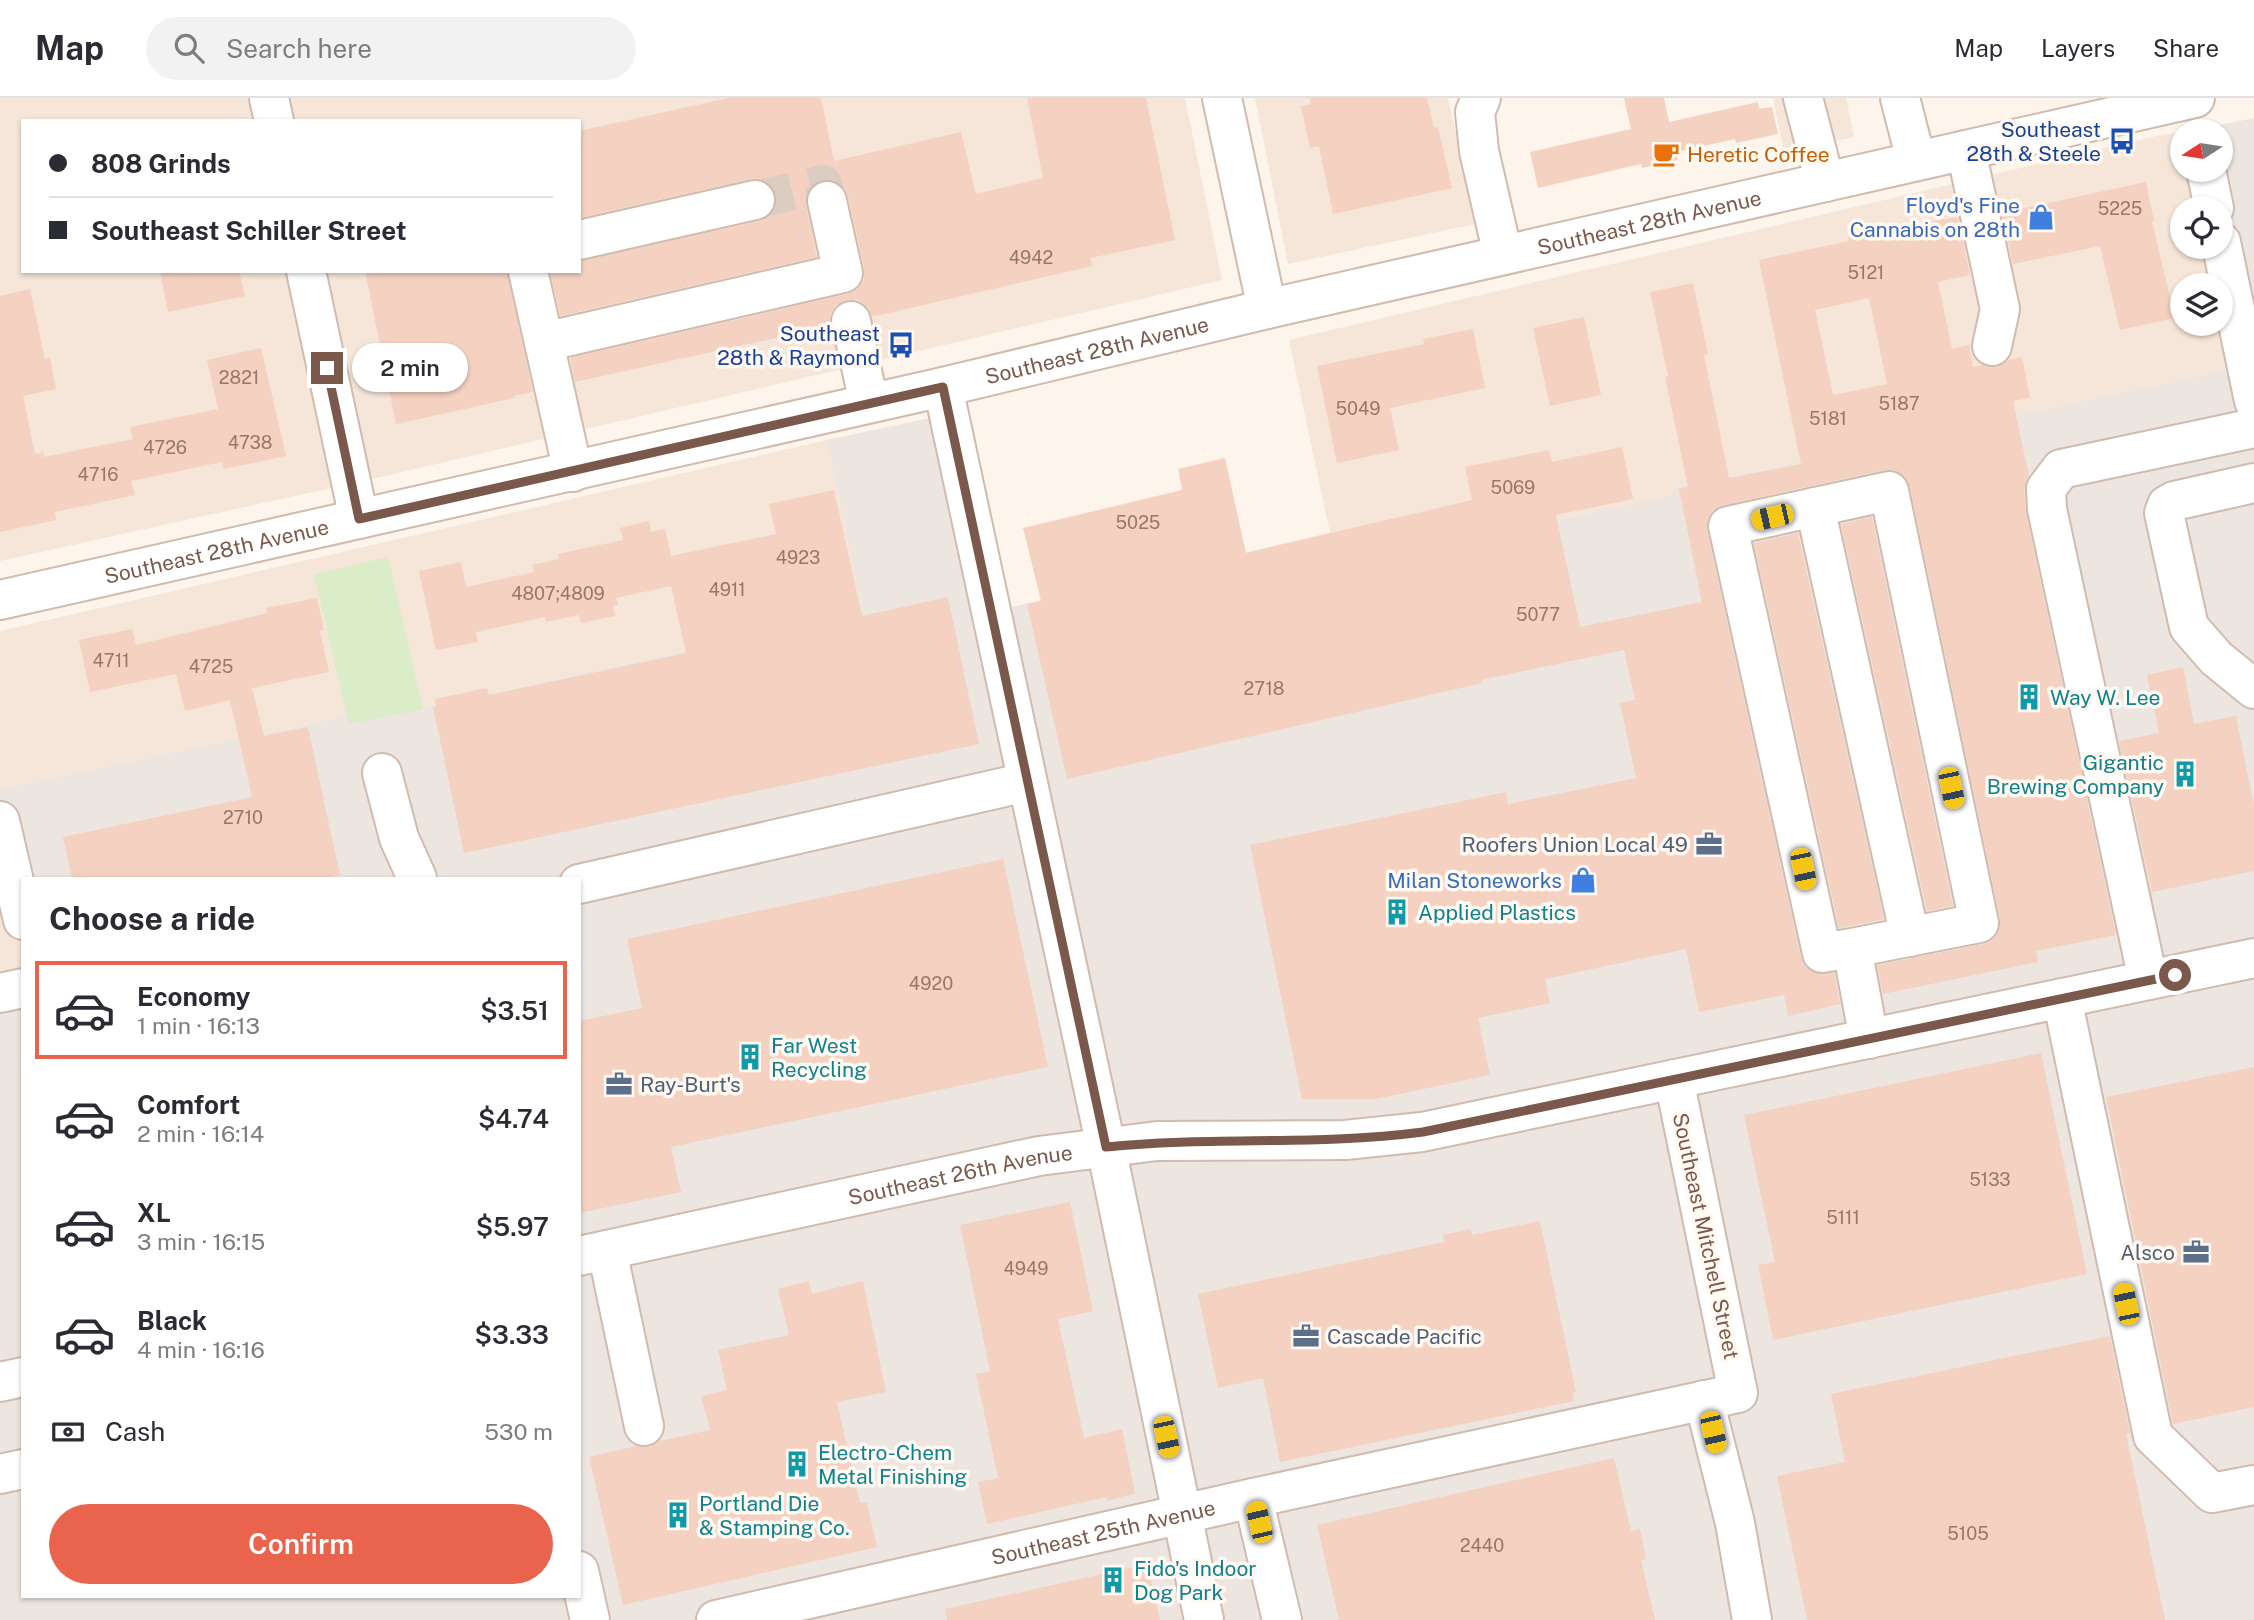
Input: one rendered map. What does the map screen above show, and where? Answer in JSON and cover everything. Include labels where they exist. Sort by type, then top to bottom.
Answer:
[{"type":"street","points":[[269,98],[274,119]]},
{"type":"street","points":[[1222,98],[1267,309]]},
{"type":"street","points":[[1481,98],[1475,112],[1479,151],[1503,255]]},
{"type":"street","points":[[1803,98],[1825,182]]},
{"type":"street","points":[[1900,98],[1916,160]]},
{"type":"street","points":[[2195,98],[2198,119]]},
{"type":"street","name":"Southeast 28th Avenue","points":[[0,600],[573,472],[1267,309],[1966,150],[2077,111],[2195,98]]},
{"type":"street","points":[[1966,150],[2000,309],[1992,346]]},
{"type":"street","points":[[581,240],[755,200]]},
{"type":"street","points":[[544,342],[843,273],[827,201]]},
{"type":"street","points":[[2225,259],[2254,401]]},
{"type":"street","points":[[306,273],[359,519]]},
{"type":"street","points":[[528,273],[573,472]]},
{"type":"street","points":[[851,321],[869,403]]},
{"type":"street","points":[[943,387],[1204,1620]]},
{"type":"street","points":[[2148,980],[2047,509],[2046,489],[2061,470],[2254,428]]},
{"type":"street","points":[[2254,483],[2174,501],[2167,505],[2164,513],[2189,627],[2216,657],[2254,689]]},
{"type":"street","points":[[1889,491],[1979,922],[1910,937],[1822,954],[1728,526],[1889,491]]},
{"type":"street","points":[[1815,507],[1910,937]]},
{"type":"street","points":[[383,774],[400,838],[416,877]]},
{"type":"street","points":[[581,884],[1027,782]]},
{"type":"street","points":[[0,821],[21,911]]},
{"type":"street","points":[[1852,948],[1869,1038]]},
{"type":"street","name":"Southeast 26th Avenue","points":[[593,1253],[1039,1156],[1157,1142],[1381,1138],[1423,1132],[2254,958]]},
{"type":"street","points":[[0,993],[21,988]]},
{"type":"street","points":[[2062,998],[2154,1436],[2212,1493],[2254,1485]]},
{"type":"street","name":"Southeast Mitchell Street","points":[[1674,1079],[1721,1396],[1735,1523],[1752,1620]]},
{"type":"street","points":[[593,1253],[644,1426]]},
{"type":"street","points":[[0,1382],[21,1377]]},
{"type":"street","name":"Southeast 25th Avenue","points":[[716,1620],[1253,1498],[1721,1396]]},
{"type":"street","points":[[0,1474],[21,1469]]},
{"type":"street","points":[[1253,1498],[1282,1620]]},
{"type":"street","points":[[581,1580],[590,1620]]},
{"type":"shaded area","points":[[0,98],[1185,98],[1222,280],[385,476],[0,561]]},
{"type":"shaded area","points":[[1255,98],[1448,98],[1475,224],[1288,264]]},
{"type":"shaded area","points":[[1773,98],[1846,98],[1854,137],[1784,152]]},
{"type":"shaded area","points":[[2254,118],[2254,1620],[0,1620],[0,989],[21,984],[21,1598],[581,1598],[581,877],[23,877],[0,804],[0,789],[420,700],[422,708],[863,613],[827,440],[952,413],[995,611],[1441,507],[1450,542],[1673,495],[1673,489],[2244,366],[2233,311],[2233,273],[2225,273],[2222,259],[2233,259],[2233,196],[2220,196],[2221,182],[2233,182],[2233,122]]},
{"type":"shaded area","points":[[2170,134],[2170,182],[2207,182],[2209,196],[2170,196],[2170,259],[2222,259],[2225,273],[2170,273],[2170,336],[2233,336],[2233,311],[2244,366],[1673,489],[1674,495],[1449,542],[1441,507],[1330,533],[1289,340]]},
{"type":"shaded area","points":[[827,440],[864,613],[422,708],[420,700],[0,789],[0,631]]},
{"type":"shaded area","points":[[0,804],[21,897],[21,984],[0,989]]},
{"type":"green space","points":[[388,557],[423,709],[349,724],[314,574]]},
{"type":"building","points":[[728,98],[821,98],[834,161],[961,132],[976,194],[1043,178],[1027,98],[1146,98],[1175,240],[1090,258],[1092,266],[880,315],[872,316],[868,307],[858,300],[846,300],[836,305],[830,314],[830,326],[575,382],[570,358],[848,294],[857,289],[864,280],[864,268],[848,196],[844,187],[834,180],[823,180],[813,184],[806,195],[817,257],[560,316],[550,273],[581,273],[581,261],[760,221],[770,216],[776,206],[776,195],[771,186],[762,179],[751,179],[581,218],[581,131]]},
{"type":"building","points":[[1310,98],[1427,98],[1434,128],[1438,127],[1452,188],[1333,214],[1319,146],[1310,148],[1301,106],[1311,104]]},
{"type":"building","points":[[1624,98],[1664,98],[1669,122],[1758,102],[1759,109],[1772,107],[1778,134],[1736,143],[1735,139],[1676,152],[1678,160],[1642,168],[1641,164],[1538,188],[1530,152],[1631,129]]},
{"type":"building","points":[[2146,182],[2154,221],[2152,222],[2170,297],[2170,319],[2120,330],[2100,246],[2013,264],[2002,213]]},
{"type":"building","points":[[1958,217],[1970,275],[1938,282],[1952,349],[1969,345],[1973,367],[1998,367],[2009,360],[2022,357],[2030,398],[2013,401],[2029,476],[2024,490],[2026,513],[2116,935],[2036,951],[2038,962],[1883,994],[1877,965],[1984,944],[1994,939],[1999,931],[2000,919],[1910,487],[1905,476],[1895,470],[1884,470],[1723,505],[1713,510],[1707,520],[1707,531],[1801,958],[1805,967],[1814,973],[1834,973],[1840,1004],[1788,1016],[1784,995],[1699,1012],[1686,949],[1545,979],[1550,1003],[1478,1018],[1490,1075],[1376,1099],[1302,1099],[1250,845],[1506,792],[1508,804],[1636,778],[1620,703],[1635,700],[1624,650],[1481,680],[1482,683],[1067,779],[1027,604],[1041,601],[1023,528],[1182,490],[1178,469],[1225,458],[1246,553],[1472,500],[1465,467],[1549,450],[1552,462],[1622,447],[1633,499],[1556,515],[1580,627],[1702,602],[1679,489],[1688,487],[1650,292],[1693,283],[1708,354],[1704,355],[1729,478],[1801,464],[1759,260],[1849,241],[1848,237]],"holes":[[[1869,298],[1887,384],[1833,395],[1815,310]]]},
{"type":"building","points":[[160,273],[239,273],[245,296],[168,312]]},
{"type":"building","points":[[365,273],[507,273],[533,392],[396,424]]},
{"type":"building","points":[[30,289],[45,359],[50,358],[56,389],[23,396],[35,454],[43,452],[44,457],[133,439],[130,427],[218,409],[207,360],[261,348],[286,456],[224,469],[222,462],[131,481],[135,495],[55,512],[56,520],[0,532],[0,296]]},
{"type":"building","points":[[1584,317],[1601,395],[1550,406],[1533,328]]},
{"type":"building","points":[[1473,329],[1485,388],[1390,408],[1399,450],[1337,463],[1317,366],[1424,344],[1423,339]]},
{"type":"building","points":[[834,490],[862,616],[948,597],[979,744],[464,853],[433,707],[436,707],[435,699],[487,688],[489,695],[686,653],[671,586],[616,598],[618,605],[613,606],[615,616],[581,623],[579,615],[546,622],[545,617],[476,632],[478,642],[436,650],[419,571],[461,562],[466,587],[534,572],[532,565],[559,559],[558,554],[623,540],[620,528],[649,521],[651,532],[665,529],[671,556],[776,534],[769,504]]},
{"type":"building","points":[[1872,517],[1953,906],[1927,911],[1841,524]]},
{"type":"building","points":[[1798,533],[1884,919],[1839,928],[1754,543]]},
{"type":"building","points":[[317,598],[324,630],[320,631],[329,672],[252,688],[264,736],[308,727],[340,875],[72,877],[63,837],[252,797],[230,700],[185,711],[176,674],[90,692],[79,640],[132,629],[136,645],[267,613],[266,608]]},
{"type":"building","name":"Gigantic Brewing Company","points":[[2183,667],[2194,724],[2236,716],[2254,806],[2254,871],[2152,892],[2119,741],[2159,733],[2147,675]]},
{"type":"building","points":[[1003,859],[1048,1067],[671,1147],[681,1192],[581,1213],[581,1021],[642,1008],[627,939]]},
{"type":"building","points":[[2041,1053],[2087,1274],[1773,1340],[1758,1265],[1775,1262],[1744,1115]]},
{"type":"building","name":"Alsco","points":[[2254,1067],[2254,1407],[2173,1424],[2106,1097]]},
{"type":"building","points":[[1070,1202],[1093,1311],[1058,1319],[1084,1438],[1122,1429],[1135,1493],[987,1524],[978,1482],[998,1478],[976,1374],[990,1371],[960,1225]]},
{"type":"building","points":[[1540,1221],[1576,1392],[1572,1393],[1574,1401],[1280,1462],[1263,1378],[1218,1388],[1198,1294],[1444,1242],[1443,1235],[1471,1229],[1472,1235]]},
{"type":"building","points":[[809,1281],[812,1294],[863,1281],[886,1392],[837,1402],[860,1503],[867,1503],[877,1547],[623,1605],[589,1457],[636,1446],[649,1447],[660,1441],[710,1430],[701,1396],[727,1390],[718,1350],[789,1335],[778,1289]]},
{"type":"building","points":[[2110,1336],[2130,1433],[2126,1434],[2165,1620],[1807,1620],[1777,1476],[1845,1462],[1831,1394]]},
{"type":"building","points":[[1614,1458],[1631,1531],[1640,1529],[1646,1559],[1641,1560],[1655,1620],[1339,1620],[1317,1525]]},
{"type":"building","name":"Fido's Indoor Dog Park","points":[[1147,1564],[1160,1620],[947,1620],[945,1609]]},
{"type":"tunnel","points":[[755,200],[823,184],[827,201]]},
{"type":"place","name":"Southeast 28th & Steele","points":[[2122,141]]},
{"type":"place","name":"Heretic Coffee","points":[[1666,154]]},
{"type":"place","name":"Floyd's Fine Cannabis on 28th","points":[[2041,217]]},
{"type":"place","name":"Southeast 28th & Raymond","points":[[901,345]]},
{"type":"place","name":"Way W. Lee","points":[[2029,697]]},
{"type":"place","name":"Gigantic Brewing Company","points":[[2185,774]]},
{"type":"place","name":"Roofers Union Local 49","points":[[1709,844]]},
{"type":"place","name":"Milan Stoneworks","points":[[1583,880]]},
{"type":"place","name":"Applied Plastics","points":[[1397,912]]},
{"type":"place","name":"Far West Recycling","points":[[750,1057]]},
{"type":"place","name":"Ray-Burt's","points":[[619,1084]]},
{"type":"place","name":"Alsco","points":[[2196,1252]]},
{"type":"place","name":"Cascade Pacific","points":[[1306,1336]]},
{"type":"place","name":"Electro-Chem Metal Finishing","points":[[797,1464]]},
{"type":"place","name":"Portland Die & Stamping Co.","points":[[678,1515]]},
{"type":"place","name":"Fido's Indoor Dog Park","points":[[1113,1580]]},
{"type":"route","points":[[327,368],[359,519],[943,387],[1106,1147],[1157,1142],[1345,1140],[1423,1132],[2175,975]]}]
